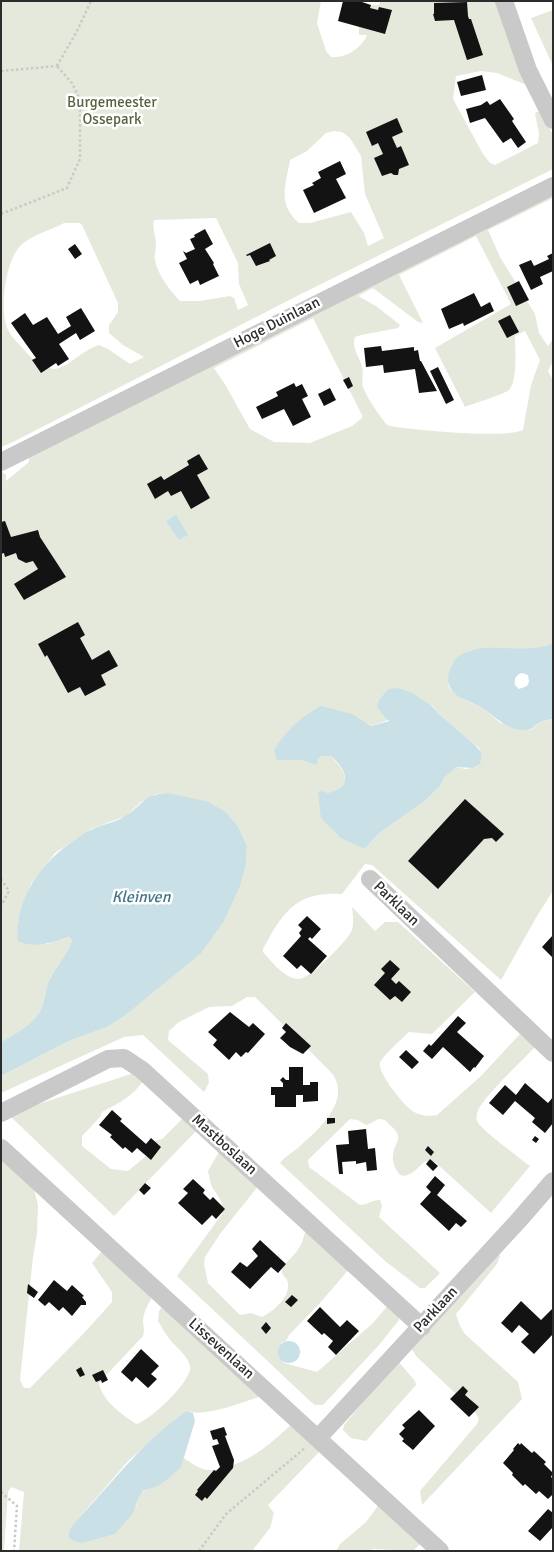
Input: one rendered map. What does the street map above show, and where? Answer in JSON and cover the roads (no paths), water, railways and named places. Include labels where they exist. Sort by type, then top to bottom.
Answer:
[{"type":"street","points":[[504,1],[528,70],[553,120]]},
{"type":"street","name":"Hoge Duinlaan","points":[[1,462],[553,186]]},
{"type":"street","name":"Parklaan","points":[[370,879],[553,1053]]},
{"type":"street","name":"Mastboslaan","points":[[1,1113],[108,1059],[124,1058],[142,1070],[422,1326]]},
{"type":"street","name":"Lissevenlaan","points":[[1,1148],[440,1551]]},
{"type":"street","name":"Parklaan","points":[[318,1438],[553,1181]]},
{"type":"water","points":[[176,515],[188,535],[179,540],[166,521]]},
{"type":"water","points":[[553,643],[553,719],[541,722],[527,730],[519,730],[508,726],[479,706],[459,697],[450,687],[448,681],[449,672],[453,664],[459,656],[470,651],[481,648],[541,647]],"holes":[[[522,673],[528,675],[529,682],[527,686],[519,689],[515,685],[516,677]]]},
{"type":"water","points":[[398,688],[412,693],[432,706],[474,744],[482,753],[480,764],[473,768],[456,767],[426,800],[378,834],[365,849],[341,838],[321,818],[318,792],[328,793],[337,790],[345,781],[344,773],[337,762],[331,756],[322,756],[317,760],[318,764],[316,765],[301,760],[277,760],[274,750],[294,725],[321,706],[352,714],[371,726],[389,721],[377,706],[380,699],[389,689]]},
{"type":"water","name":"Kleinven","points":[[167,793],[206,801],[226,812],[238,826],[247,846],[246,864],[240,886],[224,921],[201,953],[123,1017],[107,1027],[69,1041],[1,1076],[1,1042],[24,1028],[39,1013],[49,980],[72,940],[69,937],[37,945],[18,941],[18,925],[21,910],[33,882],[52,858],[82,835],[121,818],[147,798]]},
{"type":"water","points":[[289,1341],[297,1344],[300,1352],[297,1360],[289,1363],[281,1360],[278,1352],[281,1344]]},
{"type":"water","points":[[187,1411],[193,1413],[195,1421],[181,1467],[158,1486],[143,1491],[133,1513],[115,1534],[82,1543],[69,1538],[70,1530],[75,1523],[143,1448],[171,1422]]},
{"type":"park label","name":"Burgemeester Ossepark","points":[[112,112]]}]
